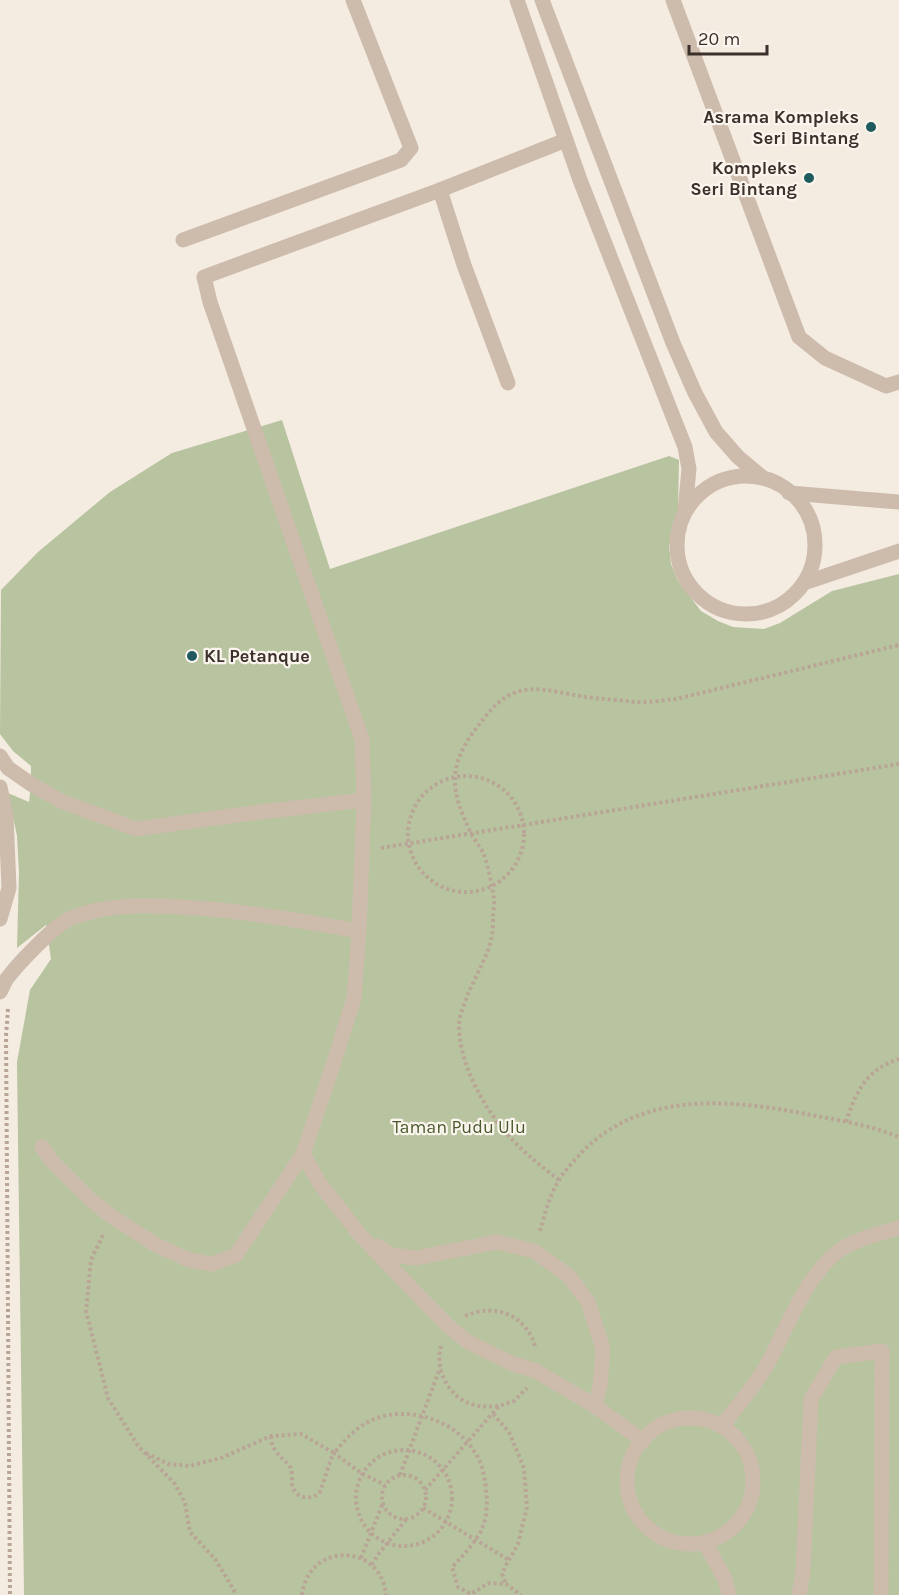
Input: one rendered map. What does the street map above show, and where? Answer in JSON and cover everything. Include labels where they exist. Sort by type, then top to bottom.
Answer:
[{"type":"street","points":[[183,240],[400,160],[411,148],[354,0]]},
{"type":"street","points":[[517,0],[580,180],[685,447],[689,469],[685,511],[677,533],[678,557],[686,579],[701,597],[721,609],[744,614],[768,611],[788,600],[804,583],[813,563],[815,541],[811,520],[800,501],[763,478],[738,457],[716,432],[695,393],[673,343],[542,0]]},
{"type":"street","points":[[673,0],[799,337],[825,358],[886,386],[899,382]]},
{"type":"street","points":[[42,1147],[51,1160],[91,1200],[156,1245],[189,1260],[212,1264],[236,1255],[303,1154],[354,998],[364,800],[362,739],[210,302],[204,277],[440,190],[566,140]]},
{"type":"street","points":[[440,190],[464,265],[508,383]]},
{"type":"street","points":[[685,511],[699,494],[718,482],[740,476],[763,478]]},
{"type":"street","points":[[789,493],[899,502]]},
{"type":"street","points":[[804,583],[899,550]]},
{"type":"street","points":[[0,756],[8,768],[61,801],[136,829],[364,800]]},
{"type":"street","points":[[0,787],[6,816],[9,888],[0,919]]},
{"type":"street","points":[[0,992],[8,977],[47,936],[67,920],[102,909],[151,904],[216,909],[276,916],[359,931]]},
{"type":"street","points":[[303,1154],[320,1184],[361,1236],[451,1328],[468,1342],[511,1363],[536,1371],[595,1406],[643,1441]]},
{"type":"street","points":[[722,1426],[767,1366],[815,1276],[830,1259],[841,1249],[856,1241],[899,1228]]},
{"type":"street","points":[[361,1236],[391,1255],[416,1258],[497,1242],[534,1251],[569,1276],[588,1302],[603,1349],[600,1386],[595,1406]]},
{"type":"street","points":[[799,1595],[803,1572],[811,1399],[836,1357],[882,1351],[881,1595]]},
{"type":"street","points":[[675,1418],[698,1418],[722,1426],[740,1443],[751,1467],[753,1491],[743,1514],[727,1532],[705,1543],[675,1543],[653,1532],[636,1515],[627,1493],[627,1470],[635,1450],[643,1441],[651,1431],[675,1418]]},
{"type":"street","points":[[705,1543],[725,1579],[729,1595]]},
{"type":"path","points":[[559,1180],[507,1135],[488,1109],[472,1080],[463,1052],[459,1023],[492,935],[494,901],[484,855],[460,808],[456,789],[455,776],[458,759],[464,746],[495,707],[506,697],[519,691],[545,690],[585,697],[638,702],[676,699],[899,645]]},
{"type":"path","points":[[362,852],[899,764]]},
{"type":"path","points":[[455,776],[476,776],[495,783],[511,796],[524,825],[522,854],[512,871],[491,887],[477,891],[456,891],[437,884],[422,871],[411,854],[408,834],[411,814],[421,796],[437,783],[455,776]]},
{"type":"path","points":[[8,1008],[6,1036],[10,1595]]},
{"type":"path","points":[[846,1122],[854,1098],[870,1074],[886,1063],[899,1059]]},
{"type":"path","points":[[534,1251],[549,1200],[559,1180],[578,1156],[608,1130],[629,1119],[663,1108],[710,1102],[773,1107],[846,1122],[899,1137]]},
{"type":"path","points":[[111,1216],[91,1260],[86,1311],[108,1398],[138,1446],[175,1484],[185,1503],[190,1532],[215,1559],[234,1590],[234,1595]]},
{"type":"path","points":[[400,1475],[440,1368],[440,1351],[445,1335],[456,1321],[467,1314],[487,1309],[501,1312],[519,1320],[530,1334],[536,1347],[536,1371],[525,1391],[514,1401],[499,1406],[484,1407],[469,1404],[456,1395],[446,1383],[440,1368]]},
{"type":"path","points":[[425,1490],[499,1406]]},
{"type":"path","points":[[271,1436],[274,1450],[291,1468],[292,1485],[295,1491],[306,1498],[312,1498],[320,1492],[334,1453],[348,1436],[372,1420],[400,1413],[429,1417],[455,1430],[475,1451],[485,1475],[488,1504],[482,1529],[468,1551],[452,1567],[458,1587],[471,1594],[489,1583],[506,1584]]},
{"type":"path","points":[[493,1414],[509,1432],[524,1468],[527,1507],[518,1544],[502,1574],[506,1584],[521,1595]]},
{"type":"path","points":[[146,1453],[168,1464],[189,1466],[221,1458],[271,1436],[301,1434],[385,1485]]},
{"type":"path","points":[[393,1450],[410,1450],[423,1453],[436,1461],[443,1469],[451,1488],[453,1503],[449,1518],[441,1531],[429,1540],[397,1547],[381,1541],[368,1531],[358,1517],[354,1500],[357,1483],[364,1468],[377,1457],[393,1450]]},
{"type":"path","points":[[361,1558],[382,1503],[385,1485],[393,1477],[408,1475],[421,1483],[425,1490],[423,1508],[415,1516],[400,1519],[394,1517],[388,1513],[382,1503]]},
{"type":"path","points":[[423,1508],[509,1560]]},
{"type":"path","points":[[372,1565],[408,1518]]},
{"type":"path","points":[[302,1595],[303,1585],[310,1571],[321,1561],[334,1556],[348,1555],[361,1558],[372,1565],[381,1575],[386,1595]]},
{"type":"green space","name":"Taman Pudu Ulu","points":[[282,420],[330,569],[669,456],[679,460],[678,510],[669,546],[671,564],[678,581],[701,611],[718,621],[733,627],[764,629],[780,623],[832,591],[899,574],[899,1595],[24,1595],[17,1062],[30,990],[51,959],[46,925],[17,948],[19,873],[17,836],[8,793],[29,802],[31,766],[13,751],[0,734],[1,590],[38,552],[110,492],[172,453]]},
{"type":"place","name":"Asrama Kompleks Seri Bintang","points":[[871,127]]},
{"type":"place","name":"Kompleks Seri Bintang","points":[[809,178]]},
{"type":"place","name":"KL Petanque","points":[[192,656]]}]
